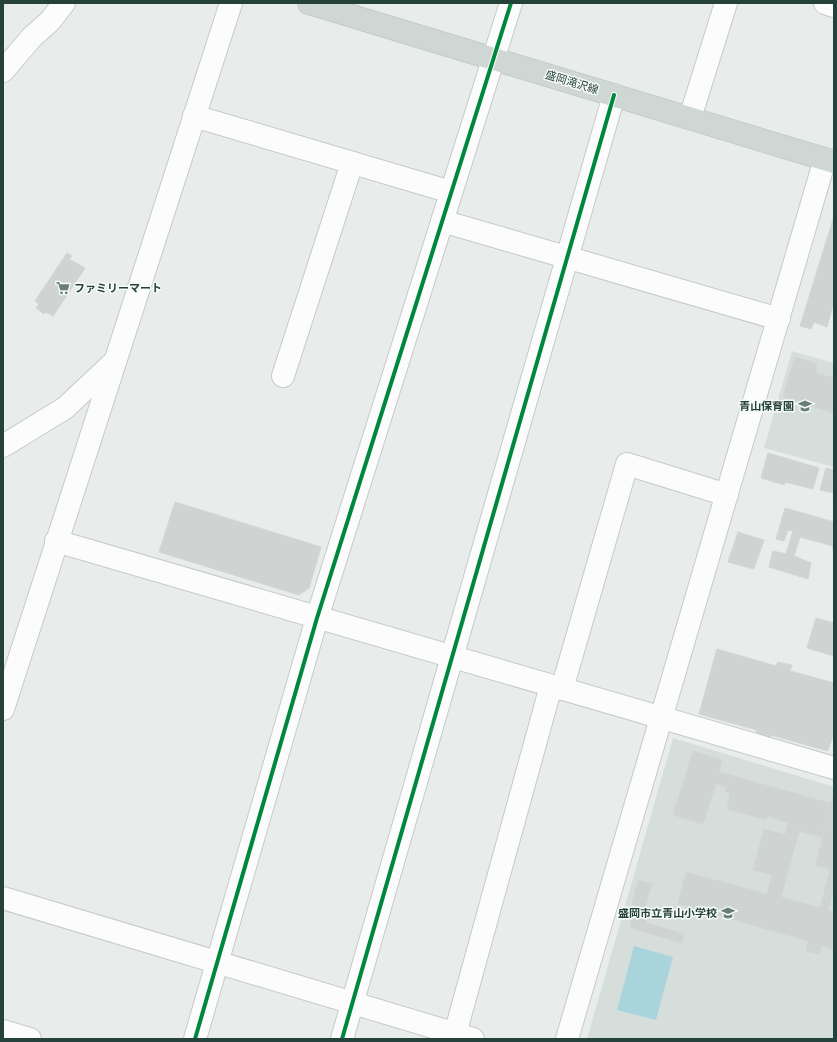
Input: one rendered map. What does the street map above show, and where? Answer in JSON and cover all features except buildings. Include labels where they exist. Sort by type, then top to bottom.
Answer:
[{"type":"main road","name":"盛岡滝沢線","points":[[309,3],[830,160]]},
{"type":"street","points":[[3,71],[64,3]]},
{"type":"street","points":[[3,709],[114,361],[231,3]]},
{"type":"street","points":[[195,1039],[317,618],[511,3]]},
{"type":"street","points":[[690,118],[726,3]]},
{"type":"street","points":[[825,3],[834,6]]},
{"type":"street","points":[[342,1039],[614,95]]},
{"type":"street","points":[[194,116],[451,192]]},
{"type":"street","points":[[567,1039],[779,319],[830,160]]},
{"type":"street","points":[[283,376],[352,163]]},
{"type":"street","points":[[442,221],[779,319]]},
{"type":"street","points":[[3,446],[65,408],[114,361]]},
{"type":"street","points":[[3,898],[464,1036],[557,688],[627,464],[727,495]]},
{"type":"street","points":[[56,541],[834,768]]},
{"type":"street","points":[[3,1031],[30,1039]]},
{"type":"shaded area","name":"青山保育園","points":[[792,351],[834,363],[834,467],[764,448]]},
{"type":"shaded area","name":"盛岡市立青山小学校","points":[[673,738],[834,787],[834,1039],[587,1039]]},
{"type":"water","points":[[634,946],[673,957],[656,1020],[617,1010]]},
{"type":"cycle path","points":[[195,1039],[317,618],[511,3]]},
{"type":"cycle path","points":[[342,1039],[614,95]]},
{"type":"place","name":"ファミリーマート","points":[[63,288]]},
{"type":"place","name":"青山保育園","points":[[805,406]]},
{"type":"place","name":"盛岡市立青山小学校","points":[[728,913]]}]
